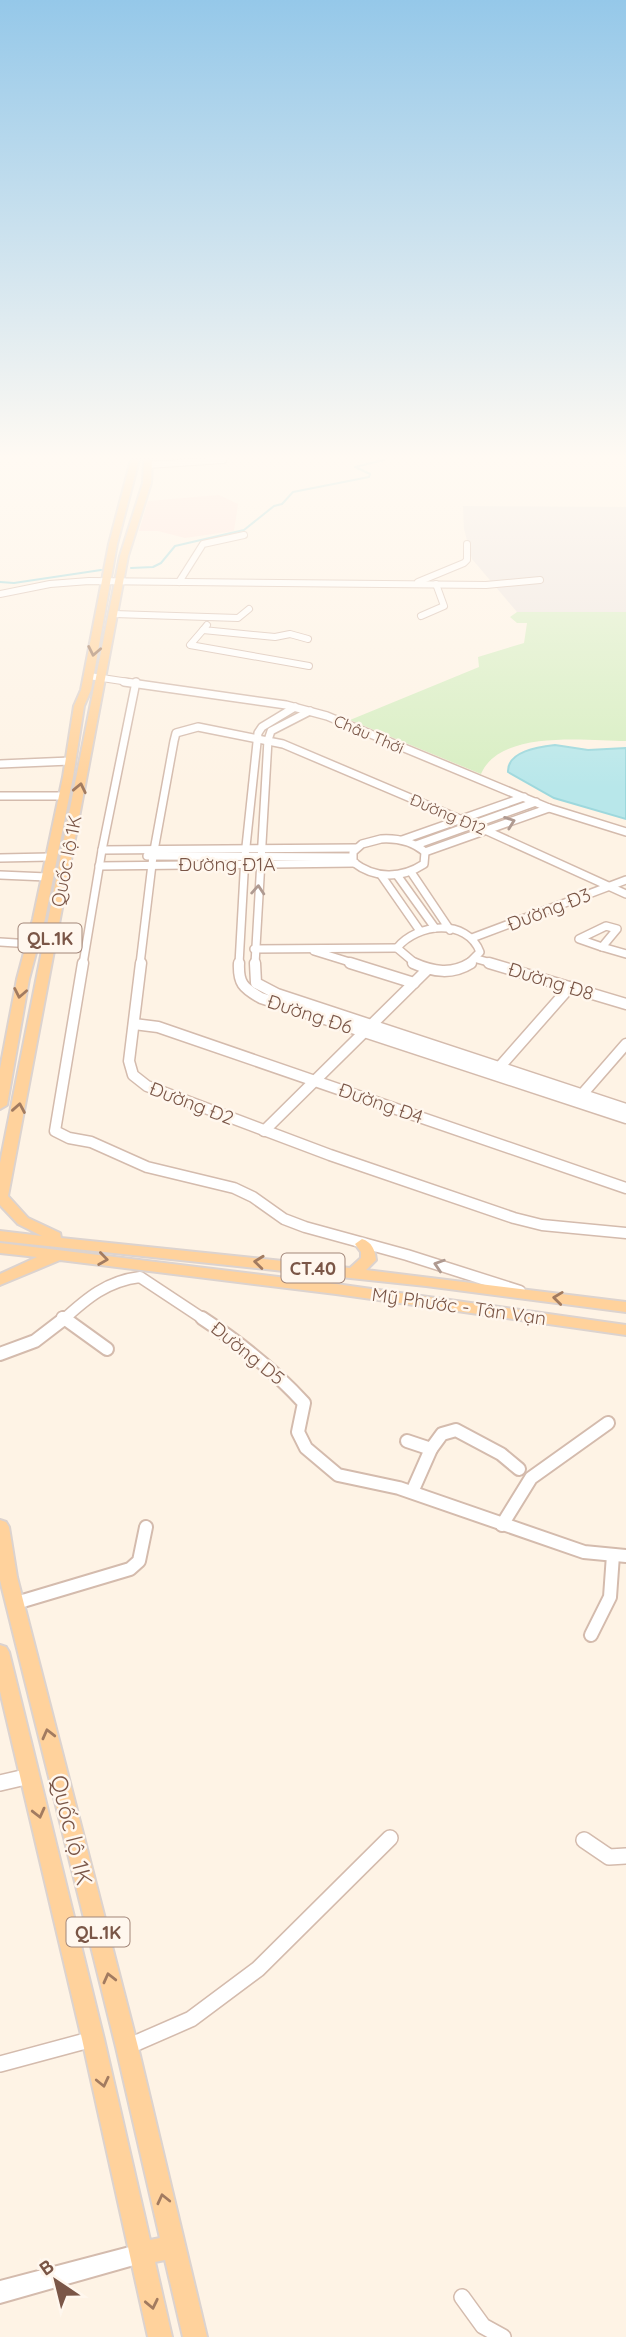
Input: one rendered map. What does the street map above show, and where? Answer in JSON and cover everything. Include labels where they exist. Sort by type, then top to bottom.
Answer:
[{"type":"main road","name":"Quốc lộ 1K","points":[[0,1198],[40,979],[55,919],[95,676],[109,569]]},
{"type":"main road","name":"Quốc lộ 1K","points":[[0,1105],[79,706],[95,676],[114,614],[121,569]]},
{"type":"main road","points":[[0,1198],[23,1221],[67,1248]]},
{"type":"main road","name":"Mỹ Phước - Tân Vạn","points":[[0,1236],[164,1268],[626,1330]]},
{"type":"main road","points":[[353,1273],[369,1260],[368,1251],[362,1244]]},
{"type":"main road","name":"Mỹ Phước - Tân Vạn","points":[[0,1248],[67,1248],[353,1273],[626,1307]]},
{"type":"main road","points":[[0,1280],[67,1248]]},
{"type":"main road","name":"Quốc lộ 1K","points":[[0,1527],[8,1577],[127,2047],[195,2337]]},
{"type":"main road","name":"Quốc lộ 1K","points":[[0,1652],[93,2039],[160,2337]]},
{"type":"main road","points":[[141,2254],[174,2246]]},
{"type":"street","points":[[179,582],[187,569]]},
{"type":"street","points":[[415,584],[452,569]]},
{"type":"street","points":[[0,594],[50,584],[107,580],[486,585],[540,580]]},
{"type":"street","points":[[421,616],[444,606],[436,584]]},
{"type":"street","points":[[114,614],[242,617],[249,609]]},
{"type":"street","points":[[212,617],[190,645],[309,666]]},
{"type":"street","points":[[204,630],[275,637],[290,634],[308,639]]},
{"type":"street","name":"Châu Thới","points":[[95,676],[310,711],[370,732],[549,808],[626,832]]},
{"type":"street","points":[[136,682],[101,857],[55,1130],[69,1138],[91,1142],[147,1167],[234,1188],[253,1197],[284,1219],[527,1294]]},
{"type":"street","points":[[263,740],[262,727],[295,707]]},
{"type":"street","points":[[263,740],[271,731],[310,711]]},
{"type":"street","name":"Đường Đ2","points":[[263,740],[198,727],[190,727],[176,733],[153,857],[129,1061],[130,1071],[136,1081],[264,1131],[514,1218],[542,1224],[626,1233]]},
{"type":"street","name":"Đường Đ6","points":[[263,740],[265,773],[254,963],[256,983],[284,1001]]},
{"type":"street","name":"Đường Đ6","points":[[263,740],[253,774],[245,856],[238,979],[244,989],[579,1098],[626,1110]]},
{"type":"street","name":"Đường Đ12","points":[[263,740],[283,744],[461,819],[626,894]]},
{"type":"street","points":[[0,764],[70,761]]},
{"type":"street","points":[[253,774],[265,773]]},
{"type":"street","points":[[0,796],[63,796]]},
{"type":"street","points":[[401,840],[524,797]]},
{"type":"street","points":[[416,845],[536,802]]},
{"type":"street","points":[[425,852],[549,808]]},
{"type":"street","points":[[250,812],[263,812]]},
{"type":"street","points":[[401,840],[416,845],[425,852]]},
{"type":"street","name":"Đường Đ1A","points":[[101,857],[261,856],[356,848],[371,841],[401,840]]},
{"type":"street","points":[[356,848],[353,860],[365,871],[397,875],[411,872],[424,864],[425,852]]},
{"type":"street","name":"Đường Đ1A","points":[[101,857],[261,856],[353,860]]},
{"type":"street","points":[[0,858],[50,858]]},
{"type":"street","points":[[411,872],[450,930]]},
{"type":"street","points":[[381,874],[420,931]]},
{"type":"street","points":[[0,875],[47,877]]},
{"type":"street","points":[[397,875],[435,929]]},
{"type":"street","name":"Đường Đ3","points":[[472,938],[626,880]]},
{"type":"street","points":[[402,905],[430,900]]},
{"type":"street","points":[[242,920],[256,920]]},
{"type":"street","points":[[435,929],[450,930],[472,938],[480,952],[477,958],[460,968],[428,969],[406,960],[397,948],[406,937],[435,929]]},
{"type":"street","points":[[0,942],[32,944]]},
{"type":"street","points":[[602,947],[626,954]]},
{"type":"street","points":[[254,949],[397,948]]},
{"type":"street","points":[[306,949],[414,983]]},
{"type":"street","name":"Đường Đ8","points":[[477,958],[626,1004]]},
{"type":"street","points":[[239,963],[254,963]]},
{"type":"street","points":[[264,1131],[428,969]]},
{"type":"street","points":[[496,1070],[570,987]]},
{"type":"street","name":"Đường Đ4","points":[[134,1024],[159,1027],[626,1188]]},
{"type":"street","points":[[579,1098],[626,1044]]},
{"type":"street","name":"Đường Đ6","points":[[579,1098],[626,1118]]},
{"type":"street","points":[[0,1354],[20,1348],[41,1337],[62,1317],[109,1283],[140,1277],[164,1268]]},
{"type":"street","name":"Đường D5","points":[[140,1277],[220,1328],[274,1370],[304,1403],[298,1432],[306,1448],[338,1475],[412,1492],[584,1552],[620,1555]]},
{"type":"street","points":[[62,1317],[107,1349]]},
{"type":"street","points":[[502,1525],[531,1478],[608,1423]]},
{"type":"street","points":[[412,1492],[431,1449],[442,1434],[456,1430],[501,1454],[519,1469]]},
{"type":"street","points":[[407,1441],[431,1449]]},
{"type":"street","points":[[16,1603],[130,1569],[139,1561],[146,1527]]},
{"type":"street","points":[[591,1635],[610,1604],[620,1555]]},
{"type":"street","points":[[0,1783],[30,1776]]},
{"type":"street","points":[[127,2047],[191,2019],[258,1969],[390,1838]]},
{"type":"street","points":[[584,1840],[610,1857],[626,1856]]},
{"type":"street","points":[[0,2064],[93,2039]]},
{"type":"street","points":[[0,2292],[141,2254]]},
{"type":"street","points":[[462,2297],[483,2326],[503,2337]]},
{"type":"shaded area","points":[[481,569],[626,569],[626,612],[517,612]]},
{"type":"green space","points":[[517,612],[626,612],[626,741],[568,740],[525,744],[506,750],[491,760],[481,774],[350,720],[479,667],[478,657],[524,643],[527,623],[517,623],[510,617]]},
{"type":"water","points":[[555,745],[588,750],[626,748],[626,819],[554,798],[508,772],[509,765],[518,755]]},
{"type":"waterway","points":[[0,582],[14,583],[101,570]]}]
